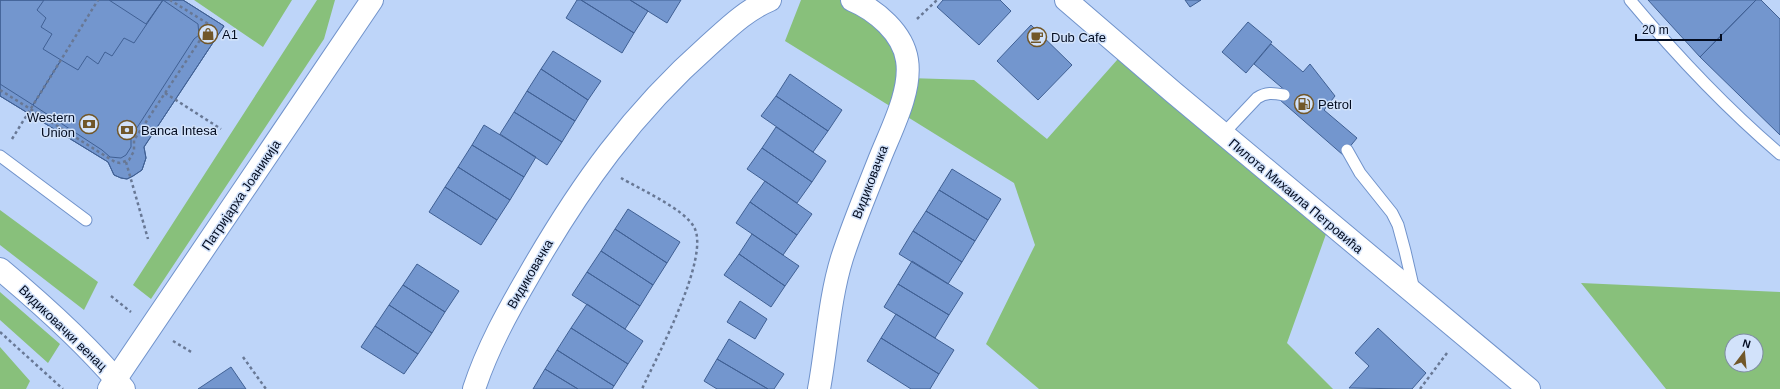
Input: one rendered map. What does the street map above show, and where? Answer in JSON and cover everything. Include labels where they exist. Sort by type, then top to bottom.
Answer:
[{"type":"street","name":"Патријарха Јоаникија","points":[[116,386],[372,0]]},
{"type":"street","name":"Видиковачка","points":[[474,389],[493,342],[516,298],[545,248],[598,164],[633,121],[665,86],[749,11],[770,0]]},
{"type":"street","name":"Видиковачка","points":[[819,389],[836,281],[842,259],[898,114],[908,78],[907,59],[900,41],[894,31],[860,3],[852,0]]},
{"type":"street","name":"Пилота Михаила Петровића","points":[[1066,0],[1222,134],[1528,389]]},
{"type":"street","name":"Видиковачки венац","points":[[0,270],[52,316],[116,386]]},
{"type":"lane","points":[[1630,0],[1740,120],[1780,154]]},
{"type":"lane","points":[[1222,134],[1257,98],[1263,94],[1272,92],[1284,95]]},
{"type":"lane","points":[[1347,150],[1360,173],[1392,213],[1404,245],[1415,294]]},
{"type":"lane","points":[[0,156],[86,220]]},
{"type":"path","points":[[15,135],[98,0]]},
{"type":"path","points":[[0,90],[115,162],[126,162],[129,160],[134,151],[134,140],[210,25],[170,0]]},
{"type":"path","points":[[165,93],[221,129]]},
{"type":"path","points":[[126,162],[148,239]]},
{"type":"path","points":[[598,164],[685,216],[696,233],[696,257],[687,290],[642,389]]},
{"type":"path","points":[[110,296],[136,316]]},
{"type":"path","points":[[0,332],[63,389]]},
{"type":"path","points":[[171,340],[193,353]]},
{"type":"path","points":[[1420,389],[1449,349]]},
{"type":"path","points":[[243,357],[266,389]]},
{"type":"green space","points":[[194,0],[292,0],[263,47]]},
{"type":"green space","points":[[317,0],[335,0],[324,39],[151,299],[133,285]]},
{"type":"green space","points":[[801,0],[852,0],[877,16],[908,78],[974,80],[1047,139],[1125,51],[1330,223],[1287,343],[1333,389],[1039,389],[986,344],[1035,245],[1014,183],[785,41]]},
{"type":"green space","points":[[0,210],[98,282],[84,310],[0,245]]},
{"type":"green space","points":[[1581,283],[1780,292],[1780,389],[1666,389]]},
{"type":"green space","points":[[0,292],[60,344],[48,363],[0,320]]},
{"type":"green space","points":[[0,347],[30,381],[26,389],[0,389]]},
{"type":"building","points":[[0,0],[44,0],[37,10],[46,18],[41,27],[52,34],[43,49],[61,60],[33,105],[0,84]]},
{"type":"building","points":[[0,0],[183,0],[224,26],[144,147],[146,158],[142,170],[127,179],[114,175],[108,162],[0,96]]},
{"type":"building","points":[[0,0],[183,0],[224,26],[144,147],[146,158],[142,170],[127,179],[114,175],[108,162],[0,96]]},
{"type":"building","points":[[109,0],[163,0],[146,24]]},
{"type":"building","points":[[163,0],[198,24],[199,35],[194,39],[131,137],[131,147],[126,155],[121,158],[110,157],[102,150],[33,105],[61,60],[78,70],[87,56],[98,64],[105,52],[112,56],[124,38],[134,43]]},
{"type":"building","points":[[577,0],[581,0],[634,33],[622,53],[566,18]]},
{"type":"building","points":[[581,0],[630,0],[648,11],[634,33]]},
{"type":"building","points":[[630,0],[681,0],[667,23]]},
{"type":"building","points":[[943,0],[1000,0],[1011,11],[979,45],[937,7]]},
{"type":"building","points":[[1185,0],[1201,0],[1190,7]]},
{"type":"building","points":[[1648,0],[1756,0],[1700,57]]},
{"type":"building","points":[[1756,0],[1761,0],[1780,19],[1780,135],[1700,57]]},
{"type":"building","points":[[1248,22],[1272,42],[1246,73],[1222,52]]},
{"type":"building","points":[[1031,25],[1072,65],[1038,100],[997,61]]},
{"type":"building","points":[[1271,44],[1303,72],[1310,64],[1335,96],[1324,110],[1357,138],[1343,155],[1280,100],[1287,92],[1254,64]]},
{"type":"building","points":[[553,51],[601,81],[588,100],[541,69]]},
{"type":"building","points":[[541,69],[588,100],[575,121],[527,91]]},
{"type":"building","points":[[790,74],[842,110],[828,131],[776,96]]},
{"type":"building","points":[[527,91],[575,121],[562,142],[514,112]]},
{"type":"building","points":[[776,96],[828,131],[813,152],[761,116]]},
{"type":"building","points":[[514,112],[562,142],[547,165],[500,134]]},
{"type":"building","points":[[484,125],[536,157],[524,177],[472,145]]},
{"type":"building","points":[[776,127],[826,161],[812,182],[762,148]]},
{"type":"building","points":[[472,145],[524,177],[510,200],[458,167]]},
{"type":"building","points":[[762,148],[812,182],[797,203],[747,169]]},
{"type":"building","points":[[458,167],[510,200],[497,220],[445,187]]},
{"type":"building","points":[[952,169],[1001,199],[988,220],[939,190]]},
{"type":"building","points":[[765,181],[812,214],[797,235],[750,202]]},
{"type":"building","points":[[445,187],[497,220],[481,245],[429,212]]},
{"type":"building","points":[[939,190],[988,220],[975,241],[926,211]]},
{"type":"building","points":[[750,202],[797,235],[783,255],[736,223]]},
{"type":"building","points":[[628,209],[680,242],[667,263],[615,229]]},
{"type":"building","points":[[926,211],[975,241],[962,262],[913,231]]},
{"type":"building","points":[[615,229],[667,263],[653,285],[601,251]]},
{"type":"building","points":[[913,231],[962,262],[948,284],[899,254]]},
{"type":"building","points":[[752,234],[799,266],[785,286],[739,254]]},
{"type":"building","points":[[601,251],[653,285],[640,306],[587,272]]},
{"type":"building","points":[[739,254],[785,286],[771,307],[724,275]]},
{"type":"building","points":[[912,261],[963,293],[949,315],[898,284]]},
{"type":"building","points":[[417,264],[459,291],[445,312],[403,285]]},
{"type":"building","points":[[587,272],[640,306],[625,329],[572,295]]},
{"type":"building","points":[[898,284],[949,315],[935,338],[884,307]]},
{"type":"building","points":[[403,285],[445,312],[432,333],[389,305]]},
{"type":"building","points":[[740,301],[767,319],[755,339],[727,322]]},
{"type":"building","points":[[587,304],[643,341],[628,364],[571,328]]},
{"type":"building","points":[[389,305],[432,333],[418,354],[375,326]]},
{"type":"building","points":[[896,314],[954,350],[939,374],[881,338]]},
{"type":"building","points":[[375,326],[418,354],[404,374],[361,347]]},
{"type":"building","points":[[571,328],[628,364],[614,386],[557,350]]},
{"type":"building","points":[[1378,328],[1426,373],[1412,389],[1349,388],[1369,366],[1355,353]]},
{"type":"building","points":[[881,338],[939,374],[930,389],[911,389],[867,361]]},
{"type":"building","points":[[729,339],[784,374],[774,389],[768,389],[717,359]]},
{"type":"building","points":[[557,350],[614,386],[612,389],[578,389],[545,369]]},
{"type":"building","points":[[717,359],[768,389],[717,389],[704,381]]},
{"type":"building","points":[[231,367],[246,389],[198,389]]},
{"type":"building","points":[[545,369],[578,389],[533,389]]},
{"type":"place","name":"A1","points":[[208,34]]},
{"type":"place","name":"Dub Cafe","points":[[1037,37]]},
{"type":"place","name":"Petrol","points":[[1304,104]]},
{"type":"place","name":"Western Union","points":[[89,124]]},
{"type":"place","name":"Banca Intesa","points":[[127,130]]}]
